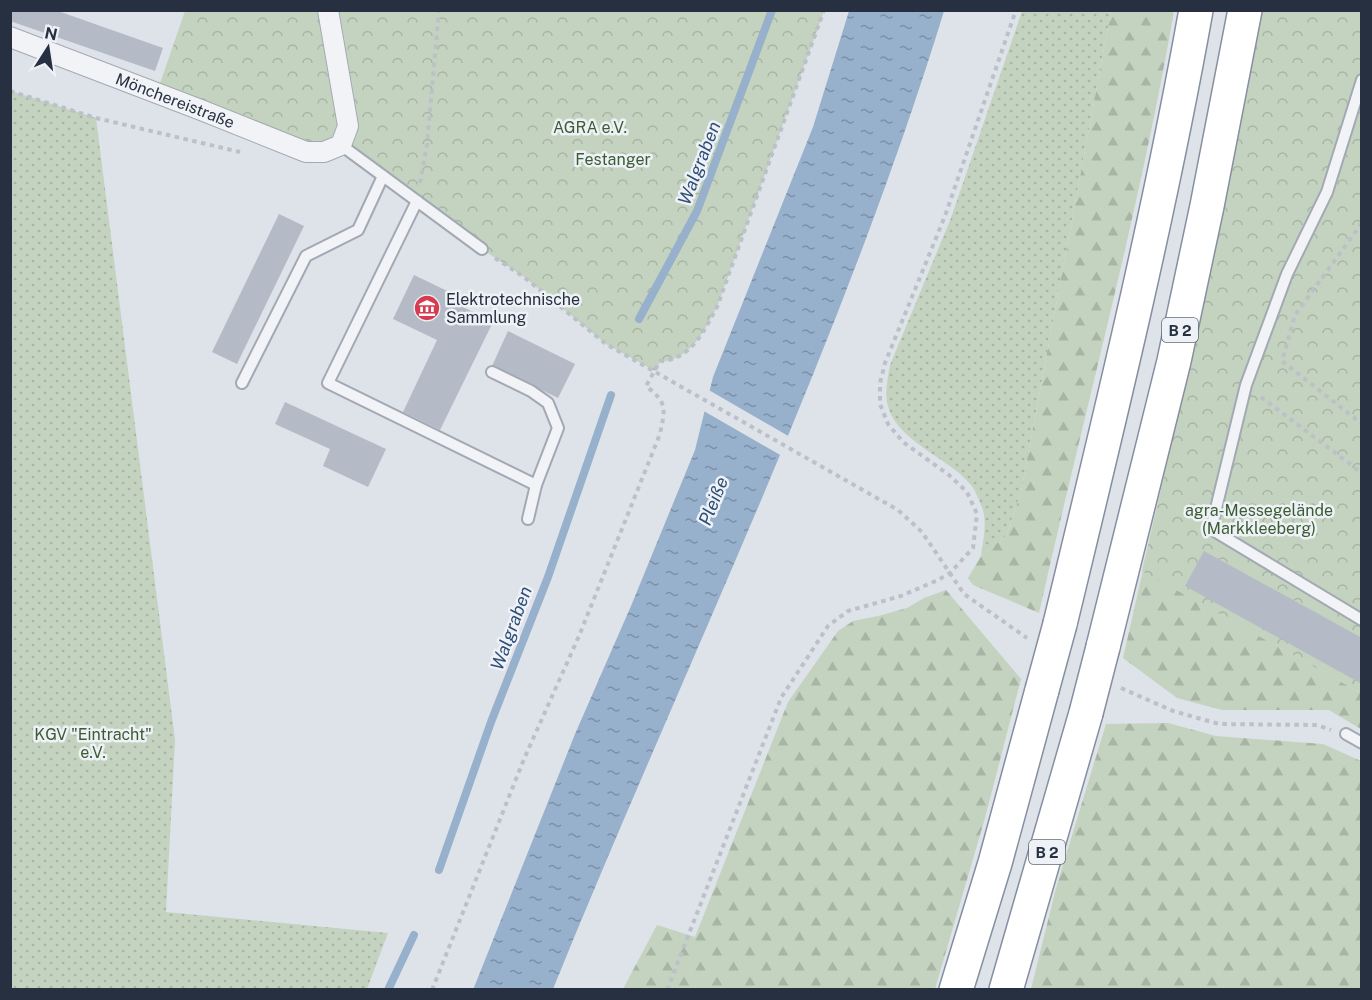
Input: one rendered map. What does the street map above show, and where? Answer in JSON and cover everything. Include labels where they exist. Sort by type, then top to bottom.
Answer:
[{"type":"highway","points":[[956,990],[995,863],[1060,624],[1125,357],[1196,10]]},
{"type":"highway","name":"B 2","points":[[1006,990],[1086,713],[1174,361],[1245,10]]},
{"type":"street","points":[[328,10],[348,126],[341,145]]},
{"type":"street","name":"Mönchereistraße","points":[[10,37],[190,105],[306,152],[324,152],[341,145]]},
{"type":"lane","points":[[1362,80],[1327,192],[1287,274],[1246,386],[1211,529],[1362,620]]},
{"type":"lane","points":[[341,145],[482,249]]},
{"type":"lane","points":[[242,383],[306,256],[358,230],[383,176]]},
{"type":"lane","points":[[417,201],[328,383],[536,484]]},
{"type":"lane","points":[[492,372],[548,402],[558,428],[536,484],[528,519]]},
{"type":"lane","points":[[1346,735],[1362,743]]},
{"type":"path","points":[[417,201],[427,144],[440,10]]},
{"type":"path","points":[[432,990],[524,759],[579,636],[660,434],[665,410],[657,395],[646,386],[660,362],[680,357],[700,338],[717,307],[824,10]]},
{"type":"path","points":[[667,990],[782,698],[828,626],[848,611],[901,596],[938,580],[950,573],[973,548],[977,514],[967,492],[949,475],[903,442],[888,424],[880,404],[880,383],[885,363],[945,216],[1016,10]]},
{"type":"path","points":[[10,91],[96,118],[243,153]]},
{"type":"path","points":[[1362,223],[1295,315],[1282,361],[1362,424]]},
{"type":"path","points":[[482,249],[524,277],[606,344],[826,470]]},
{"type":"path","points":[[1246,386],[1362,473]]},
{"type":"green space","name":"Festanger","points":[[185,11],[824,11],[717,307],[695,343],[680,356],[660,362],[655,371],[606,344],[524,277],[482,249],[341,145],[324,152],[157,92]]},
{"type":"green space","points":[[1022,11],[1111,11],[1021,492],[1006,536],[981,556],[985,521],[975,490],[961,475],[923,448],[900,427],[892,416],[887,402],[887,388],[890,365],[951,218]]},
{"type":"green space","points":[[1111,11],[1174,11],[1128,238],[1039,613],[973,585],[968,578],[981,556],[1006,536],[1021,492]]},
{"type":"green space","points":[[1262,11],[1361,11],[1177,590],[1361,693],[1361,729],[1329,710],[1222,710],[1177,698],[1123,658],[1199,324]]},
{"type":"green space","name":"agra-Messegelände (Markkleeberg)","points":[[1262,11],[1361,11],[1361,693],[1142,571],[1199,324]]},
{"type":"green space","name":"KGV \"Eintracht\" e.V.","points":[[11,91],[96,118],[175,740],[166,912],[388,933],[367,989],[11,989]]},
{"type":"green space","points":[[946,590],[1021,679],[985,818],[935,989],[623,989],[657,925],[695,937],[788,702],[838,631],[853,621],[907,608],[924,598]]},
{"type":"green space","points":[[1168,723],[1216,736],[1323,744],[1361,761],[1361,989],[1031,989],[1056,888],[1106,724]]},
{"type":"water","name":"Pleiße","points":[[849,11],[944,11],[903,136],[858,260],[759,504],[553,989],[473,990],[575,734],[695,450],[713,377],[813,127]]},
{"type":"pier","points":[[707,389],[790,437],[782,456],[702,410]]},
{"type":"building","points":[[10,10],[55,10],[163,48],[155,71],[10,21]]},
{"type":"building","points":[[279,214],[304,226],[237,364],[212,352]]},
{"type":"building","points":[[414,275],[462,298],[459,305],[493,322],[440,430],[403,412],[437,340],[393,319]]},
{"type":"building","points":[[508,331],[575,364],[558,398],[492,366]]},
{"type":"building","points":[[285,402],[386,449],[368,487],[323,466],[330,449],[275,424]]},
{"type":"building","points":[[1204,551],[1362,638],[1362,684],[1185,586]]},
{"type":"waterway","name":"Walgraben","points":[[639,319],[697,211],[772,10]]},
{"type":"waterway","name":"Walgraben","points":[[439,870],[491,722],[548,577],[611,395]]},
{"type":"waterway","name":"Walgraben","points":[[388,990],[414,935]]},
{"type":"place","name":"Elektrotechnische Sammlung","points":[[427,308]]},
{"type":"park label","name":"AGRA e.V.","points":[[590,127]]}]
